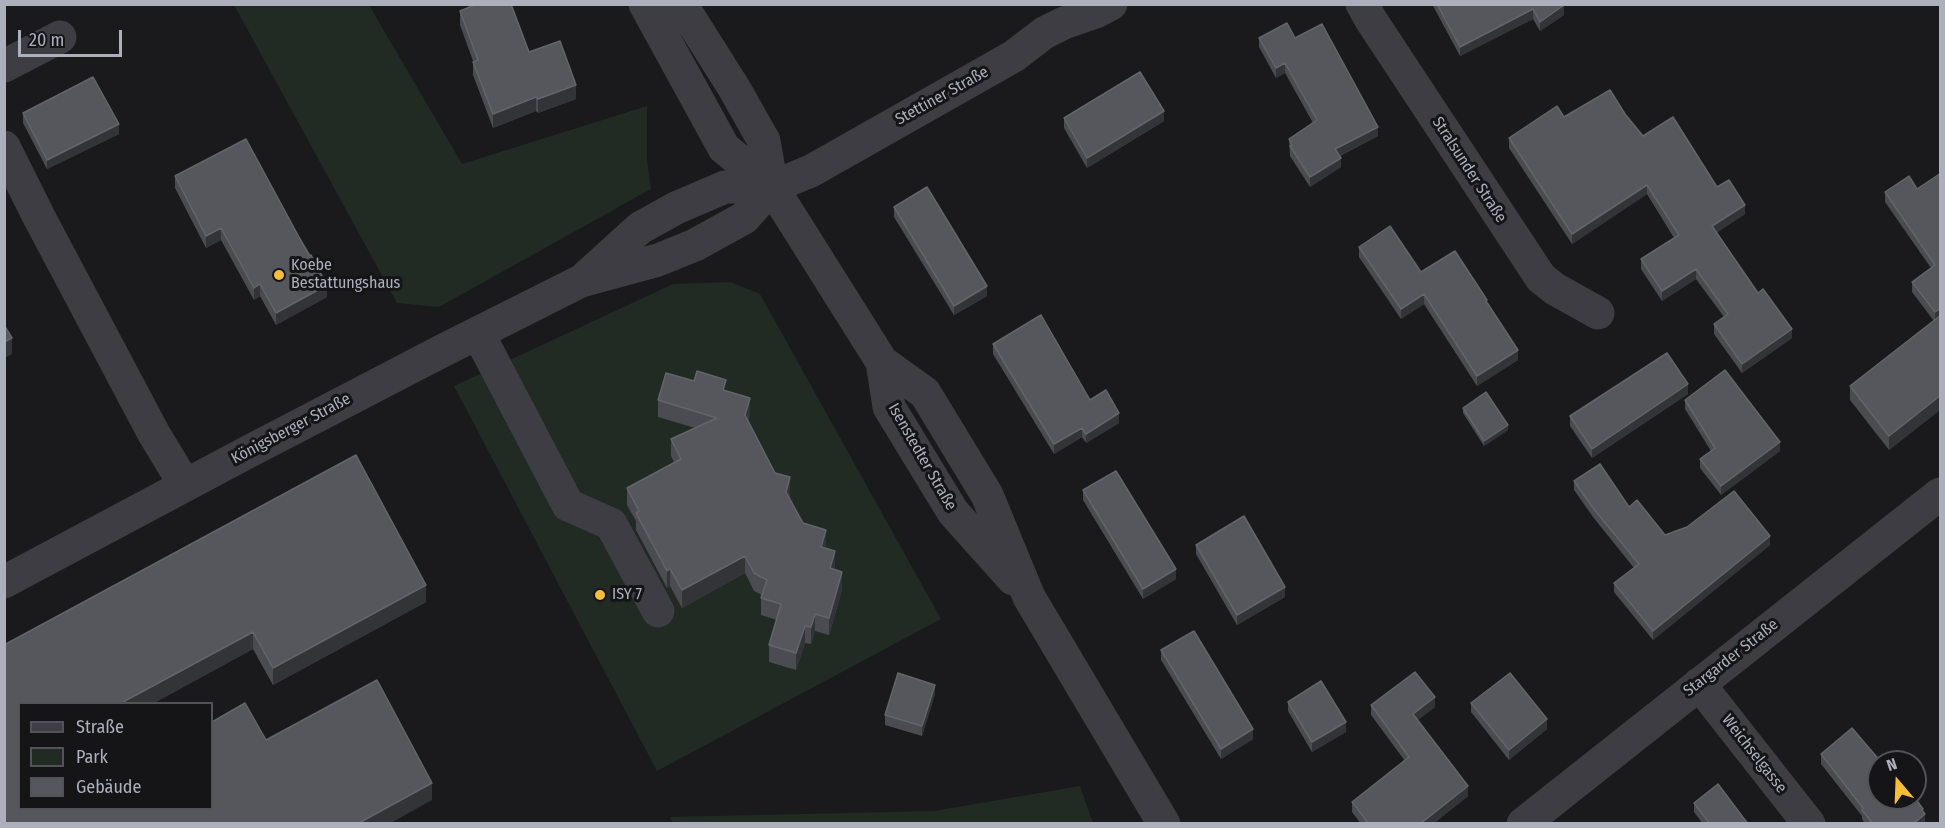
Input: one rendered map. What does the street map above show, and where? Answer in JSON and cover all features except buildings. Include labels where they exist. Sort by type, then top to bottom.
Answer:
[{"type":"street","name":"Isenstedter Straße","points":[[645,4],[724,148],[772,187],[882,362],[889,407],[953,512],[1029,597],[1164,824]]},
{"type":"street","name":"Isenstedter Straße","points":[[681,4],[735,88],[764,141],[772,187]]},
{"type":"street","name":"Stettiner Straße","points":[[772,187],[811,171],[1014,56],[1044,33],[1111,4]]},
{"type":"street","name":"Stralsunder Straße","points":[[1362,4],[1540,278],[1598,313]]},
{"type":"street","points":[[4,66],[60,37]]},
{"type":"street","points":[[4,147],[154,434],[185,485]]},
{"type":"street","name":"Königsberger Straße","points":[[4,582],[185,485],[581,281],[658,260],[695,244],[744,218],[772,187]]},
{"type":"street","points":[[478,333],[568,505],[611,524],[658,611]]},
{"type":"street","name":"Stargarder Straße","points":[[1523,824],[1941,494]]},
{"type":"street","name":"Weichselgasse","points":[[1699,684],[1809,824]]},
{"type":"green space","points":[[234,5],[369,5],[462,164],[647,106],[647,160],[651,189],[439,307],[397,303]]},
{"type":"green space","points":[[731,282],[760,294],[941,619],[657,771],[454,386],[673,284]]},
{"type":"green space","points":[[1080,786],[1093,823],[673,824],[670,817],[934,811]]},
{"type":"place","name":"Koebe Bestattungshaus","points":[[279,275]]},
{"type":"place","name":"ISY 7","points":[[600,595]]}]
